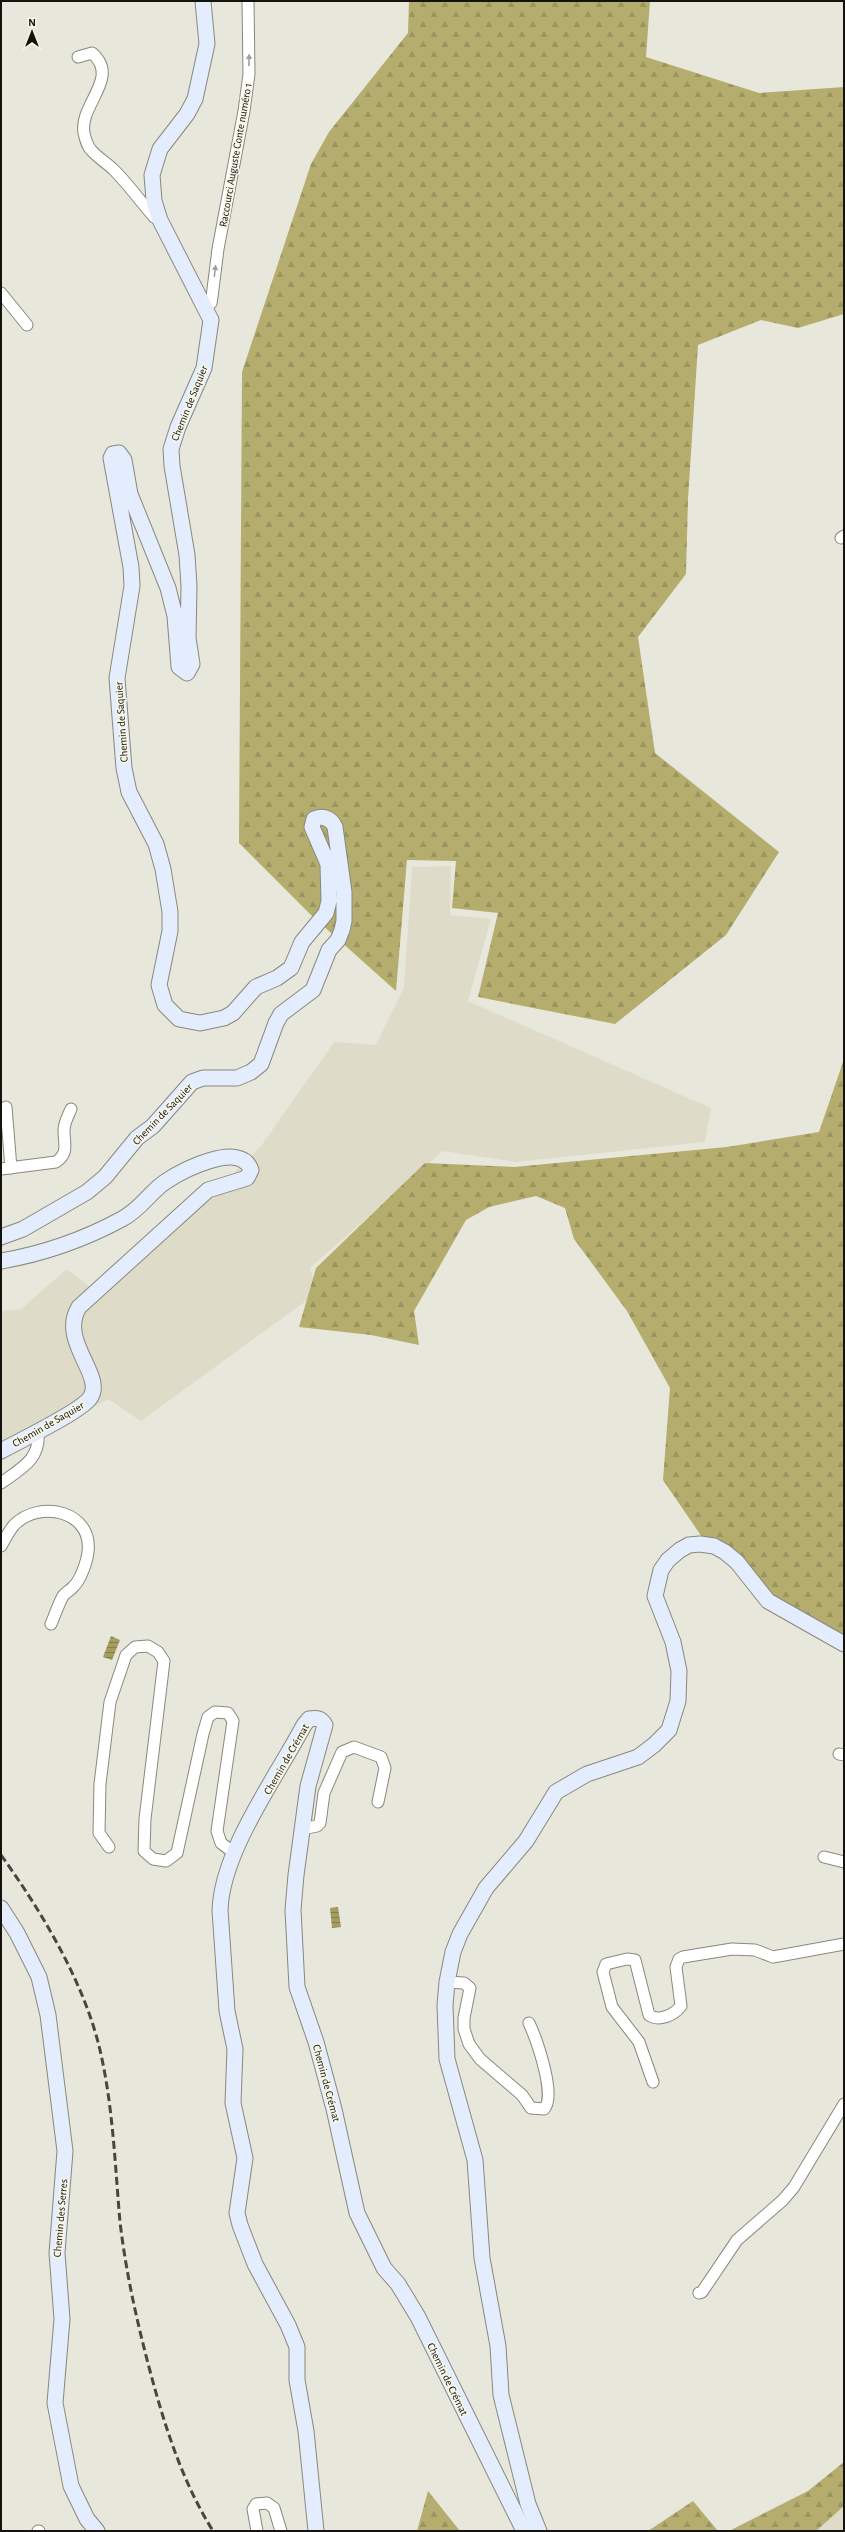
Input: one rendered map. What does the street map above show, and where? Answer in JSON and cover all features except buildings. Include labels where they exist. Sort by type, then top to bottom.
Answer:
[{"type":"street","name":"Chemin de Saquier","points":[[1,1237],[23,1228],[87,1192],[104,1177],[137,1138],[153,1126],[192,1082],[203,1078],[237,1078],[250,1072],[261,1064],[276,1023],[281,1014],[313,990],[328,950],[338,940],[344,921],[344,892],[335,827],[330,820],[318,817],[314,819],[312,827],[328,864],[330,883],[329,900],[326,913],[302,942],[291,968],[282,975],[256,986],[233,1013],[213,1021],[200,1023],[179,1019],[170,1013],[161,997],[160,978],[169,939],[170,912],[163,869],[156,844],[129,792],[124,768],[117,678],[132,586],[131,567],[111,458],[113,454],[119,453],[124,460],[130,494],[168,588],[175,616],[178,662],[181,671],[187,673],[192,664],[188,638],[188,566],[172,466],[171,449],[178,427],[201,376],[206,359],[211,326],[206,307],[160,220],[154,201],[152,175],[160,149],[187,114],[195,99],[207,44],[203,1]]},
{"type":"street","name":"Raccourci Auguste Conte numéro 1","points":[[206,307],[211,303],[218,249],[244,111],[249,74],[248,1]]},
{"type":"street","points":[[78,57],[92,53],[99,59],[104,75],[101,84],[87,109],[84,133],[90,149],[115,171],[154,217],[160,220]]},
{"type":"street","points":[[1,293],[26,325]]},
{"type":"street","points":[[6,1107],[6,1168],[56,1162],[61,1158],[66,1149],[64,1130],[71,1109]]},
{"type":"street","name":"Chemin de Saquier","points":[[1,1261],[34,1254],[76,1239],[122,1219],[145,1203],[166,1182],[208,1162],[220,1158],[236,1157],[246,1161],[249,1165],[250,1170],[247,1178],[208,1190],[79,1307],[74,1314],[73,1334],[93,1384],[93,1393],[86,1403],[1,1451]]},
{"type":"street","points":[[1,1483],[31,1460],[39,1443],[38,1431]]},
{"type":"street","points":[[1,1546],[15,1525],[32,1514],[50,1511],[66,1514],[79,1521],[86,1531],[88,1546],[86,1561],[75,1585],[64,1594],[51,1624]]},
{"type":"street","points":[[539,2531],[528,2504],[501,2396],[498,2346],[482,2258],[475,2160],[447,2059],[445,2020],[447,1982],[457,1943],[474,1908],[496,1873],[526,1841],[556,1792],[587,1774],[638,1757],[654,1746],[669,1730],[678,1701],[679,1671],[672,1642],[655,1596],[657,1582],[668,1560],[689,1545],[714,1546],[737,1562],[768,1601],[844,1644]]},
{"type":"street","points":[[109,1847],[99,1833],[100,1784],[110,1702],[126,1656],[135,1647],[148,1646],[158,1652],[164,1661],[145,1819],[144,1851],[153,1859],[166,1861],[177,1853],[203,1734],[208,1717],[214,1712],[228,1713],[233,1721],[217,1832],[221,1843],[234,1853]]},
{"type":"street","name":"Chemin de Crémat","points":[[316,2531],[306,2431],[297,2380],[297,2347],[288,2325],[255,2264],[240,2226],[237,2213],[245,2152],[233,2103],[235,2049],[227,2011],[220,1910],[221,1894],[234,1853],[304,1725],[309,1719],[316,1718],[322,1720],[326,1725],[308,1786],[293,1910],[295,1972],[301,1999],[316,2042],[334,2109],[356,2213],[384,2268],[398,2284],[418,2317],[524,2531]]},
{"type":"street","points":[[302,1829],[317,1826],[320,1823],[326,1785],[339,1757],[347,1749],[354,1747],[381,1757],[385,1768],[378,1802]]},
{"type":"street","points":[[824,1857],[844,1862]]},
{"type":"street","name":"Chemin des Serres","points":[[1,1908],[14,1928],[39,1977],[48,2015],[65,2151],[56,2260],[62,2318],[55,2403],[71,2486],[87,2519],[96,2531]]},
{"type":"street","points":[[653,2082],[639,2042],[612,2007],[603,1972],[606,1964],[627,1959],[635,1960],[649,2014],[660,2018],[676,2012],[681,2006],[676,1967],[679,1959],[683,1957],[732,1949],[755,1950],[773,1957],[844,1944]]},
{"type":"street","points":[[447,1982],[464,1984],[470,1988],[464,2029],[475,2053],[522,2095],[531,2108],[540,2110],[544,2109],[547,2103],[546,2083],[542,2059],[529,2023]]},
{"type":"street","points":[[699,2293],[702,2292],[737,2240],[783,2200],[794,2187],[844,2104]]},
{"type":"street","points":[[257,2531],[253,2508],[256,2504],[266,2503],[274,2508],[281,2531]]},
{"type":"shaded area","points":[[451,866],[450,915],[491,919],[468,1001],[711,1108],[705,1142],[516,1162],[443,1151],[310,1268],[317,1293],[141,1421],[108,1399],[1,1461],[1,1311],[21,1309],[67,1269],[103,1297],[172,1234],[261,1146],[334,1042],[376,1045],[404,987],[412,867]]},
{"type":"shaded area","points":[[111,1636],[120,1640],[112,1660],[103,1657]]},
{"type":"shaded area","points":[[338,1907],[341,1927],[332,1928],[330,1908]]},
{"type":"shaded area","points":[[844,2506],[844,2531],[816,2531]]},
{"type":"green space","points":[[409,1],[650,1],[646,57],[759,93],[844,87],[844,314],[798,328],[761,320],[698,345],[688,499],[686,574],[638,637],[655,753],[779,852],[726,935],[615,1024],[478,997],[498,913],[452,908],[456,861],[407,860],[396,991],[311,915],[239,843],[242,372],[311,164],[329,132],[408,33]]},
{"type":"green space","points":[[844,1059],[844,1636],[775,1598],[702,1537],[663,1480],[670,1388],[627,1311],[574,1239],[565,1208],[536,1196],[489,1207],[466,1220],[414,1311],[419,1345],[371,1335],[299,1327],[316,1268],[425,1163],[514,1167],[727,1147],[819,1132]]},
{"type":"green space","points":[[844,2462],[844,2506],[816,2531],[729,2531],[808,2491]]},
{"type":"green space","points":[[428,2491],[460,2531],[417,2531]]},
{"type":"green space","points":[[693,2501],[718,2531],[648,2531]]},
{"type":"railway","points":[[1,1855],[32,1900],[60,1948],[84,1999],[93,2024],[100,2050],[108,2092],[122,2241],[132,2297],[168,2433],[192,2493],[213,2531]]}]
